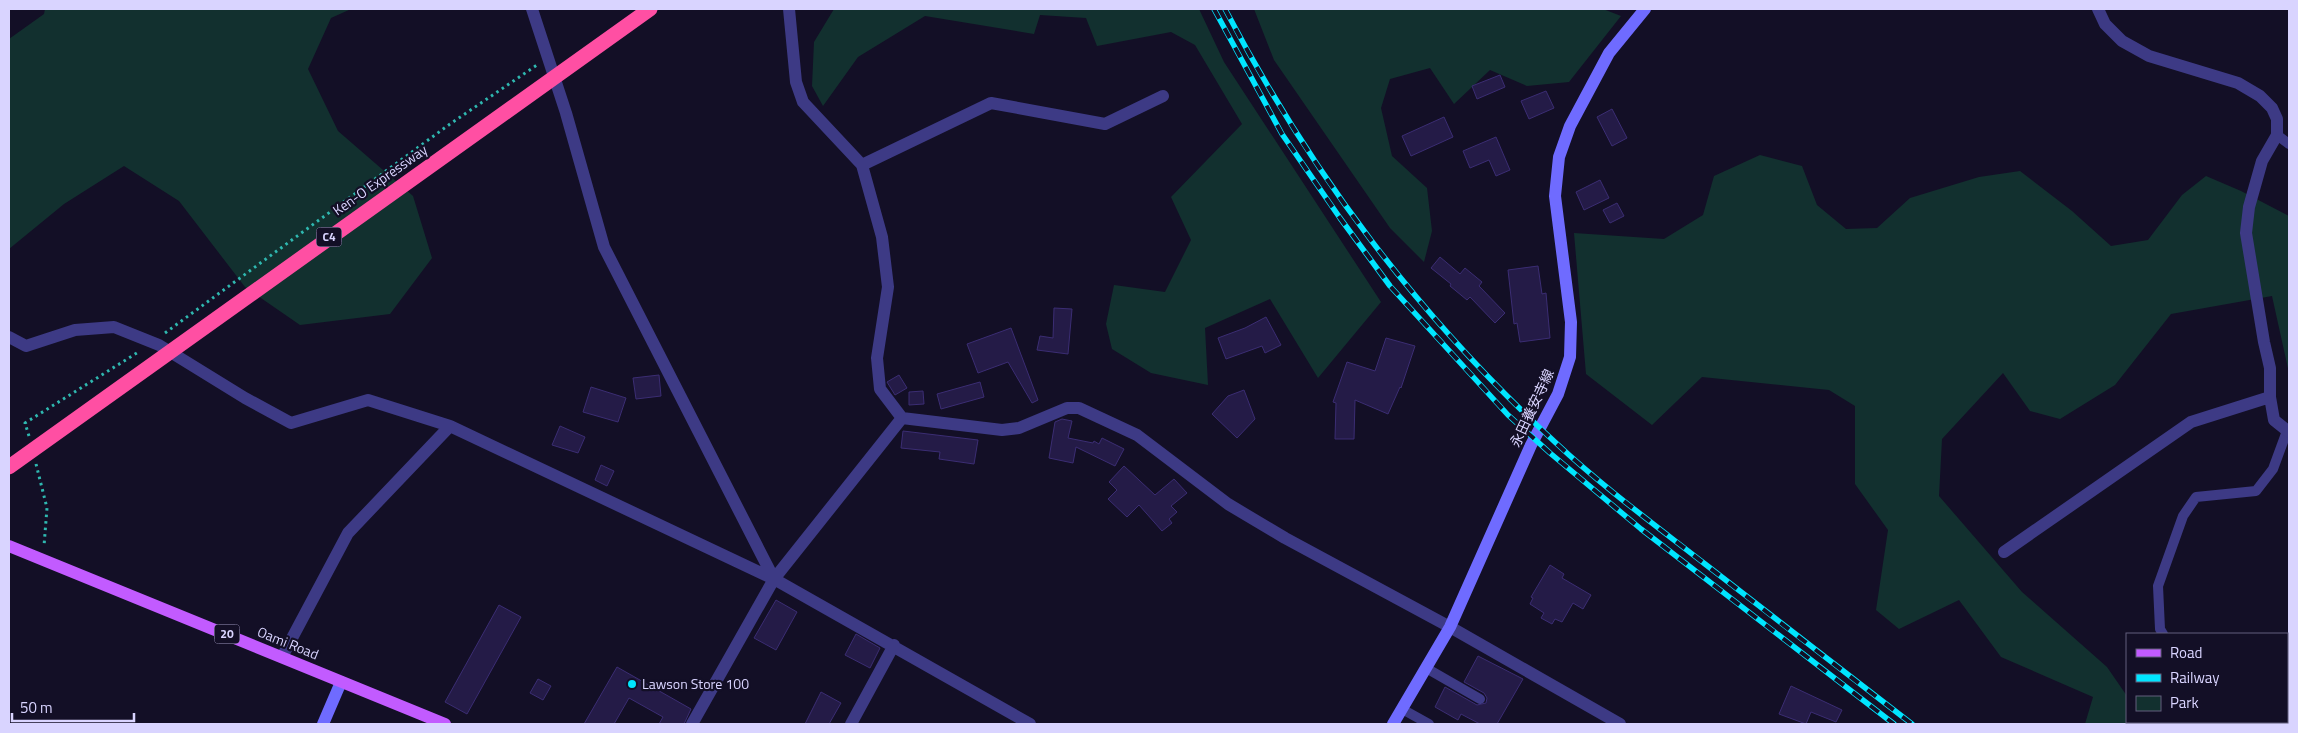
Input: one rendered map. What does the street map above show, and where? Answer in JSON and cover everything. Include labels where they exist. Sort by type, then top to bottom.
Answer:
[{"type":"highway","name":"Ken-O Expressway","points":[[9,467],[650,9]]},
{"type":"main road","name":"Oami Road","points":[[9,546],[445,724]]},
{"type":"street","points":[[532,9],[549,57],[604,247],[774,579]]},
{"type":"street","points":[[789,9],[796,82],[803,102],[862,165],[882,237],[888,287],[877,358],[880,389],[902,418],[1002,430],[1019,428],[1067,408],[1079,408],[1137,435],[1228,504],[1285,538],[1450,627],[1620,724]]},
{"type":"street","name":"永田養安寺線","points":[[1393,724],[1450,627],[1531,446],[1558,394],[1570,357],[1572,322],[1555,196],[1559,157],[1570,126],[1608,53],[1645,9]]},
{"type":"street","points":[[2098,9],[2105,24],[2122,41],[2149,56],[2238,83],[2260,96],[2272,108],[2277,119],[2277,135],[2262,161],[2248,207],[2246,233],[2270,368],[2270,397],[2274,420],[2288,431]]},
{"type":"street","points":[[862,165],[991,103],[1105,124],[1163,96]]},
{"type":"street","points":[[9,337],[26,346],[75,330],[114,327],[153,343],[291,423],[368,400],[450,426],[774,579],[894,645],[1030,724]]},
{"type":"street","points":[[2004,552],[2191,422],[2270,397]]},
{"type":"street","points":[[692,724],[774,579],[902,418]]},
{"type":"street","points":[[282,657],[348,532],[450,426]]},
{"type":"street","points":[[851,724],[894,645]]},
{"type":"street","points":[[323,724],[341,682]]},
{"type":"lane","points":[[2277,135],[2289,144]]},
{"type":"lane","points":[[2162,633],[2160,629],[2158,586],[2183,516],[2196,497],[2256,491],[2273,469],[2288,431]]},
{"type":"lane","points":[[1426,668],[1480,699]]},
{"type":"lane","points":[[1402,709],[1429,724]]},
{"type":"path","points":[[153,343],[450,124],[549,57]]},
{"type":"green space","points":[[45,9],[351,9],[331,18],[308,69],[338,131],[413,196],[432,258],[390,314],[300,325],[245,287],[179,201],[124,166],[64,204],[9,249],[9,39],[44,14]]},
{"type":"green space","points":[[834,9],[1199,9],[1224,62],[1381,302],[1318,378],[1270,299],[1205,328],[1208,385],[1151,373],[1112,349],[1106,324],[1114,285],[1165,292],[1191,240],[1171,197],[1242,124],[1195,45],[1171,32],[1097,46],[1086,18],[1040,15],[1034,34],[925,16],[858,57],[823,106],[812,86],[814,42]]},
{"type":"green space","points":[[1254,9],[1603,9],[1621,16],[1569,82],[1527,86],[1490,70],[1454,104],[1430,68],[1390,79],[1381,108],[1392,156],[1427,188],[1432,231],[1424,262],[1390,228],[1274,60]]},
{"type":"green space","points":[[1760,155],[1802,166],[1817,205],[1846,229],[1877,228],[1910,198],[1979,177],[2020,171],[2072,211],[2111,246],[2148,240],[2182,195],[2206,176],[2241,191],[2289,216],[2289,373],[2272,296],[2171,314],[2115,385],[2060,419],[2030,411],[2003,373],[1942,439],[1939,496],[2022,592],[2107,667],[2126,695],[2126,723],[2165,724],[2085,724],[2093,697],[2001,657],[1959,600],[1899,629],[1876,610],[1888,530],[1855,484],[1855,406],[1829,390],[1702,377],[1652,425],[1586,374],[1574,233],[1664,239],[1703,215],[1714,176]]},
{"type":"building","points":[[1500,75],[1505,87],[1477,99],[1472,86]]},
{"type":"building","points":[[1546,91],[1554,108],[1529,119],[1521,101]]},
{"type":"building","points":[[1612,109],[1627,138],[1612,146],[1597,117]]},
{"type":"building","points":[[1444,117],[1453,137],[1411,156],[1402,136]]},
{"type":"building","points":[[1496,137],[1510,170],[1496,176],[1489,160],[1470,168],[1463,151]]},
{"type":"building","points":[[1600,180],[1609,198],[1584,210],[1576,192]]},
{"type":"building","points":[[1617,203],[1624,216],[1610,223],[1603,210]]},
{"type":"building","points":[[1440,257],[1460,274],[1465,268],[1482,282],[1479,286],[1505,313],[1495,323],[1470,297],[1467,300],[1431,268]]},
{"type":"building","points":[[1538,266],[1542,294],[1546,293],[1550,338],[1520,342],[1517,323],[1514,324],[1508,270]]},
{"type":"building","points":[[1054,308],[1072,309],[1068,354],[1037,350],[1040,336],[1053,338]]},
{"type":"building","points":[[1266,317],[1281,345],[1265,353],[1262,346],[1226,359],[1218,338],[1245,328]]},
{"type":"building","points":[[1011,328],[1038,400],[1032,403],[1008,362],[978,373],[967,344]]},
{"type":"building","points":[[1386,338],[1415,346],[1401,388],[1388,414],[1355,400],[1354,439],[1335,439],[1336,403],[1333,402],[1347,362],[1375,371]]},
{"type":"building","points":[[659,375],[661,396],[636,399],[633,378]]},
{"type":"building","points":[[899,375],[907,388],[895,395],[887,382]]},
{"type":"building","points":[[980,382],[984,397],[941,409],[937,394]]},
{"type":"building","points":[[591,387],[626,398],[618,422],[583,412]]},
{"type":"building","points":[[1244,390],[1255,419],[1237,438],[1212,414],[1228,396]]},
{"type":"building","points":[[923,391],[924,404],[909,405],[909,392]]},
{"type":"building","points":[[1062,419],[1072,421],[1068,438],[1093,443],[1094,441],[1099,444],[1102,438],[1124,449],[1115,466],[1076,447],[1073,463],[1049,458],[1055,422]]},
{"type":"building","points":[[560,426],[585,437],[578,453],[552,445]]},
{"type":"building","points":[[903,431],[978,440],[974,464],[939,459],[940,452],[901,448]]},
{"type":"building","points":[[601,465],[614,471],[607,486],[595,480]]},
{"type":"building","points":[[1124,466],[1155,495],[1174,479],[1187,493],[1171,506],[1177,512],[1169,519],[1172,523],[1162,531],[1139,505],[1127,517],[1108,499],[1117,490],[1109,482]]},
{"type":"building","points":[[1550,565],[1564,574],[1562,578],[1591,595],[1583,609],[1573,603],[1562,622],[1555,619],[1552,624],[1541,618],[1544,613],[1530,604],[1533,598],[1531,597]]},
{"type":"building","points":[[776,600],[797,612],[776,650],[754,638]]},
{"type":"building","points":[[499,605],[521,617],[467,714],[445,702]]},
{"type":"building","points":[[856,634],[880,648],[870,668],[845,655]]},
{"type":"building","points":[[1478,656],[1523,679],[1497,724],[1480,724],[1461,714],[1458,720],[1435,707],[1445,687],[1477,705],[1486,703],[1487,698],[1484,693],[1464,682]]},
{"type":"building","points":[[617,667],[691,709],[684,724],[659,724],[663,717],[629,698],[614,724],[584,724]]},
{"type":"building","points":[[538,679],[551,686],[543,700],[530,693]]},
{"type":"building","points":[[1791,686],[1842,710],[1836,722],[1811,712],[1806,724],[1779,714]]},
{"type":"building","points":[[821,692],[841,703],[829,724],[805,724]]},
{"type":"railway","points":[[1214,9],[1282,134],[1340,218],[1390,286],[1508,415],[1550,453],[1641,529],[1894,724]]},
{"type":"railway","points":[[1225,9],[1294,129],[1371,241],[1458,345],[1506,395],[1556,443],[1611,490],[1912,724]]},
{"type":"place","name":"Lawson Store 100","points":[[632,684]]}]
